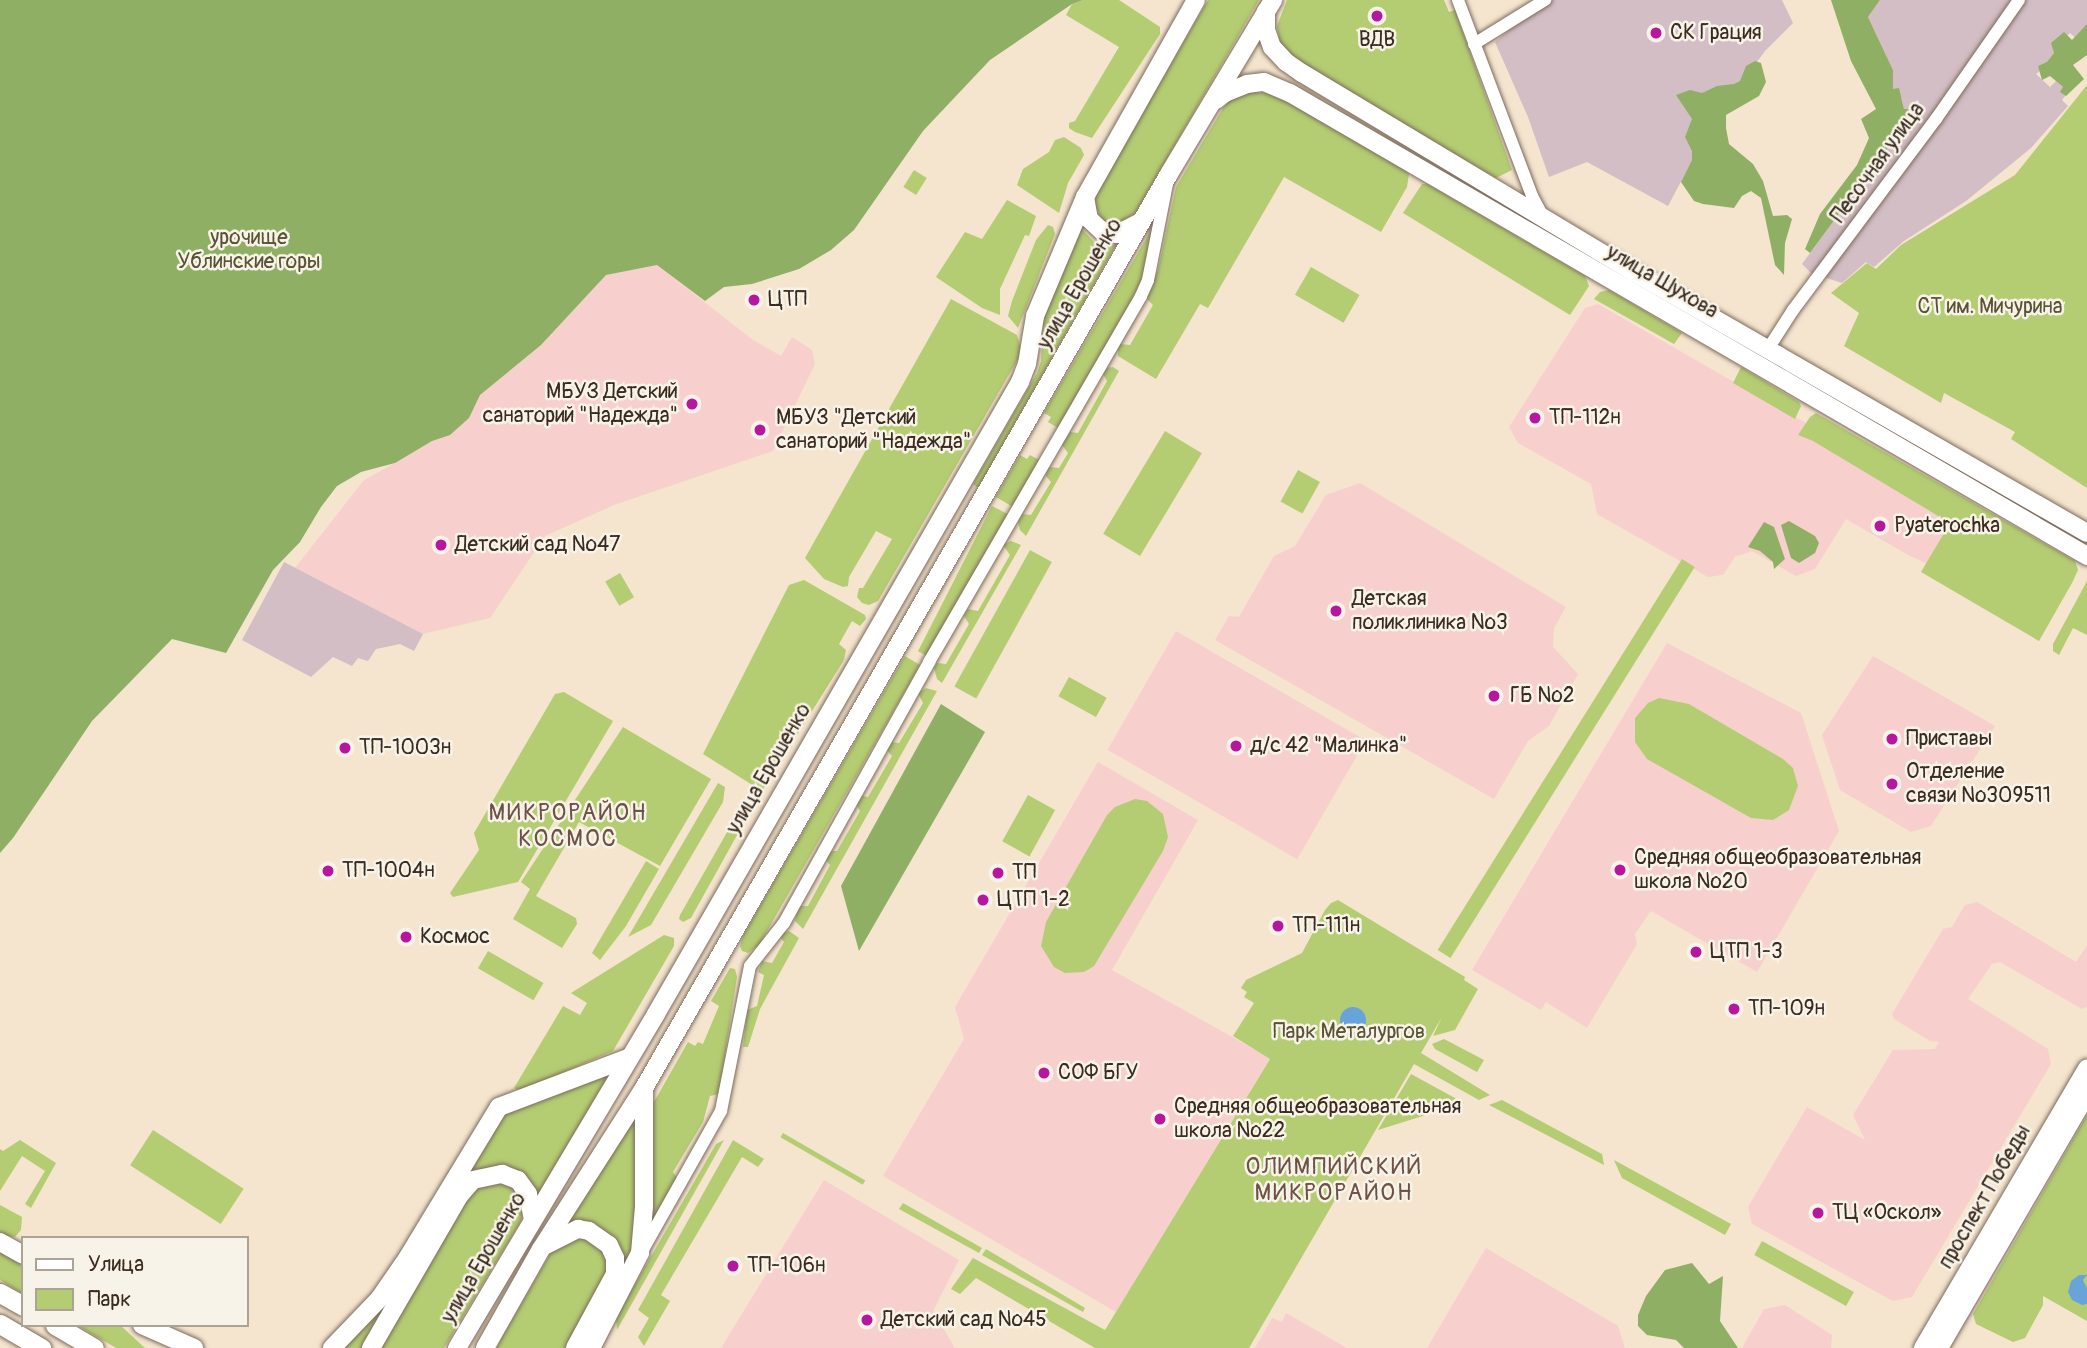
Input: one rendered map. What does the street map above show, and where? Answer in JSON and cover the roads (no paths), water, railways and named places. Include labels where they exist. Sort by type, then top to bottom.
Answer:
[{"type":"main road","name":"улица Ерошенко","points":[[457,1348],[1020,382],[1027,364],[1035,316],[1085,197],[1196,0]]},
{"type":"main road","name":"улица Ерошенко","points":[[485,1348],[541,1249],[647,1081],[1142,220],[1269,6]]},
{"type":"main road","name":"улица Шухова","points":[[1269,6],[1266,30],[1272,47],[1286,62],[1543,217],[2087,533]]},
{"type":"main road","name":"улица Шухова","points":[[1210,105],[1225,93],[1247,84],[1264,82],[1280,87],[2087,556]]},
{"type":"main road","name":"улица Ерошенко","points":[[1085,197],[1089,219],[1104,233],[1117,234],[1142,220]]},
{"type":"main road","points":[[1758,365],[1769,349]]},
{"type":"main road","points":[[1814,398],[1825,382]]},
{"type":"main road","points":[[332,1348],[379,1299],[401,1268],[499,1107],[628,1058],[647,1081],[640,1253],[591,1348]]},
{"type":"main road","name":"проспект Победы","points":[[1923,1348],[2087,1069]]},
{"type":"main road","name":"проспект Победы","points":[[1939,1348],[2087,1094]]},
{"type":"main road","points":[[371,1348],[459,1196],[473,1180],[502,1174],[518,1180],[528,1194],[533,1219]]},
{"type":"main road","points":[[541,1249],[553,1240],[578,1229],[600,1237],[609,1245],[615,1258],[615,1274],[575,1348]]},
{"type":"main road","points":[[0,1242],[21,1254]]},
{"type":"main road","points":[[0,1293],[21,1305]]},
{"type":"main road","points":[[0,1324],[41,1348]]},
{"type":"main road","points":[[58,1327],[94,1348]]},
{"type":"main road","points":[[134,1327],[155,1348]]},
{"type":"main road","points":[[147,1327],[194,1348]]},
{"type":"street","points":[[1458,0],[1532,196],[1543,217]]},
{"type":"street","points":[[1474,44],[1545,0]]},
{"type":"street","name":"Песочная улица","points":[[1769,349],[1793,310],[1936,119],[2019,0]]},
{"type":"street","name":"улица Ерошенко","points":[[640,1253],[659,1226],[721,1111],[750,965],[784,923],[929,662],[1141,296],[1154,256],[1169,174]]},
{"type":"water","points":[[1353,1007],[1362,1011],[1366,1020],[1362,1029],[1353,1033],[1344,1029],[1340,1020],[1344,1011]]},
{"type":"water","points":[[2079,1275],[2087,1275],[2083,1280],[2087,1288],[2087,1304],[2082,1305],[2072,1300],[2068,1292],[2071,1281]]},
{"type":"place","name":"ВДВ","points":[[1377,16]]},
{"type":"place","name":"СК Грация","points":[[1656,33]]},
{"type":"place","name":"ЦТП","points":[[754,300]]},
{"type":"place","name":"МБУЗ Детский санаторий \"Надежда\"","points":[[692,404]]},
{"type":"place","name":"ТП-112н","points":[[1535,418]]},
{"type":"place","name":"МБУЗ \"Детский санаторий \"Надежда\"","points":[[760,430]]},
{"type":"place","name":"Pyaterochka","points":[[1880,526]]},
{"type":"place","name":"Детский сад №47","points":[[441,545]]},
{"type":"place","name":"Детская поликлиника №3","points":[[1336,611]]},
{"type":"place","name":"ГБ №2","points":[[1494,696]]},
{"type":"place","name":"Приставы","points":[[1892,739]]},
{"type":"place","name":"д/с 42 \"Малинка\"","points":[[1236,746]]},
{"type":"place","name":"ТП-1003н","points":[[345,748]]},
{"type":"place","name":"Отделение связи №309511","points":[[1892,784]]},
{"type":"place","name":"Средняя общеобразовательная школа №20","points":[[1620,870]]},
{"type":"place","name":"ТП-1004н","points":[[328,871]]},
{"type":"place","name":"ТП","points":[[998,873]]},
{"type":"place","name":"ЦТП 1-2","points":[[983,900]]},
{"type":"place","name":"ТП-111н","points":[[1278,926]]},
{"type":"place","name":"Космос","points":[[406,937]]},
{"type":"place","name":"ЦТП 1-3","points":[[1696,952]]},
{"type":"place","name":"ТП-109н","points":[[1734,1009]]},
{"type":"place","name":"СОФ БГУ","points":[[1044,1073]]},
{"type":"place","name":"Средняя общеобразовательная школа №22","points":[[1160,1119]]},
{"type":"place","name":"ТЦ «Оскол»","points":[[1818,1213]]},
{"type":"place","name":"ТП-106н","points":[[733,1266]]},
{"type":"place","name":"Детский сад №45","points":[[867,1320]]},
{"type":"district","name":"МИКРОРАЙОН КОСМОС","points":[[568,826]]},
{"type":"district","name":"ОЛИМПИЙСКИЙ МИКРОРАЙОН","points":[[1334,1180]]},
{"type":"park label","name":"урочище Ублинские горы","points":[[249,250]]},
{"type":"park label","name":"СТ им. Мичурина","points":[[1990,307]]},
{"type":"park label","name":"Парк Металургов","points":[[1349,1032]]}]
